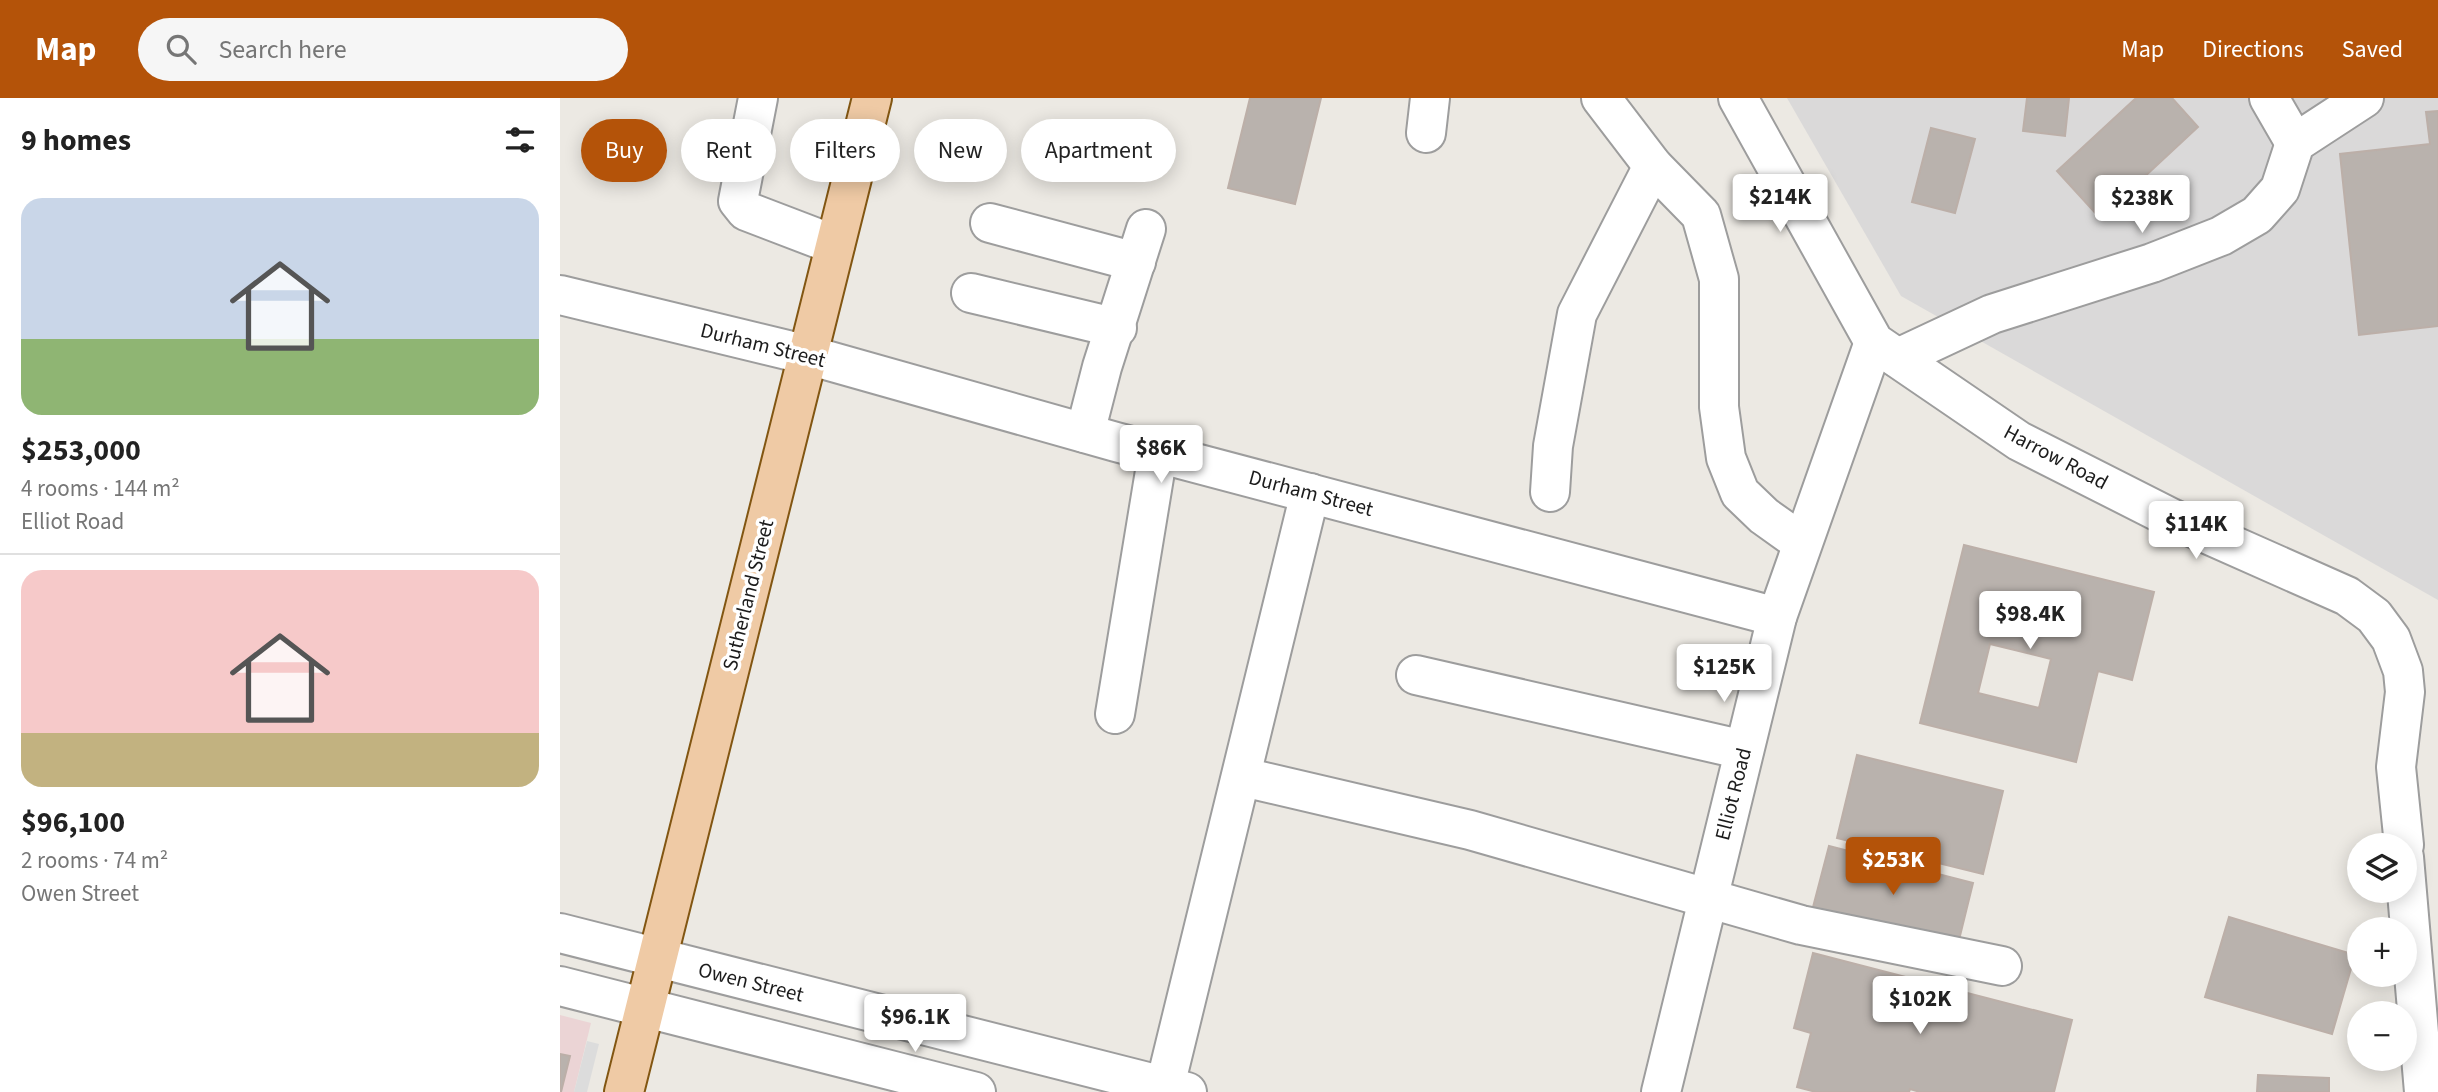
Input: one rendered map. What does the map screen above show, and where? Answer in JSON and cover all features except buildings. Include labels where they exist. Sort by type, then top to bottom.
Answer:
[{"type":"main road","name":"Sutherland Street","points":[[624,1092],[872,98]]},
{"type":"street","points":[[758,98],[738,201],[746,212],[835,245]]},
{"type":"street","points":[[1601,98],[1654,166],[1701,215],[1719,279],[1719,407],[1726,458],[1740,493],[1764,516],[1802,543]]},
{"type":"street","points":[[1738,98],[1886,350],[2152,263],[2221,236],[2258,215],[2280,189],[2295,143],[2364,98]]},
{"type":"street","points":[[2269,98],[2295,143]]},
{"type":"street","points":[[1550,492],[1553,446],[1577,314],[1654,166]]},
{"type":"street","points":[[990,222],[1141,245],[1117,328],[1102,367],[1085,433]]},
{"type":"street","points":[[971,293],[1117,328]]},
{"type":"street","name":"Durham Street","points":[[560,295],[808,355],[1158,453],[1777,617]]},
{"type":"street","name":"Elliot Road","points":[[1661,1092],[1777,617],[1802,543],[1886,350]]},
{"type":"street","name":"Harrow Road","points":[[1886,350],[2019,441],[2171,518],[2347,596],[2374,616],[2391,639],[2404,681],[2396,767],[2402,833]]},
{"type":"street","points":[[1115,714],[1158,453]]},
{"type":"street","points":[[1176,1089],[1243,777],[1310,493]]},
{"type":"street","points":[[1416,675],[1744,750]]},
{"type":"street","points":[[1243,777],[1470,830],[1801,925],[2002,966]]},
{"type":"street","points":[[2408,903],[2424,1092]]},
{"type":"street","name":"Owen Street","points":[[560,933],[1176,1089]]},
{"type":"street","points":[[560,986],[976,1092]]},
{"type":"shaded area","points":[[1787,98],[2438,98],[2438,600],[1901,296]]},
{"type":"shaded area","points":[[560,1015],[591,1023],[574,1092],[560,1092]]},
{"type":"shaded area","points":[[587,1041],[599,1044],[587,1092],[574,1092]]}]
